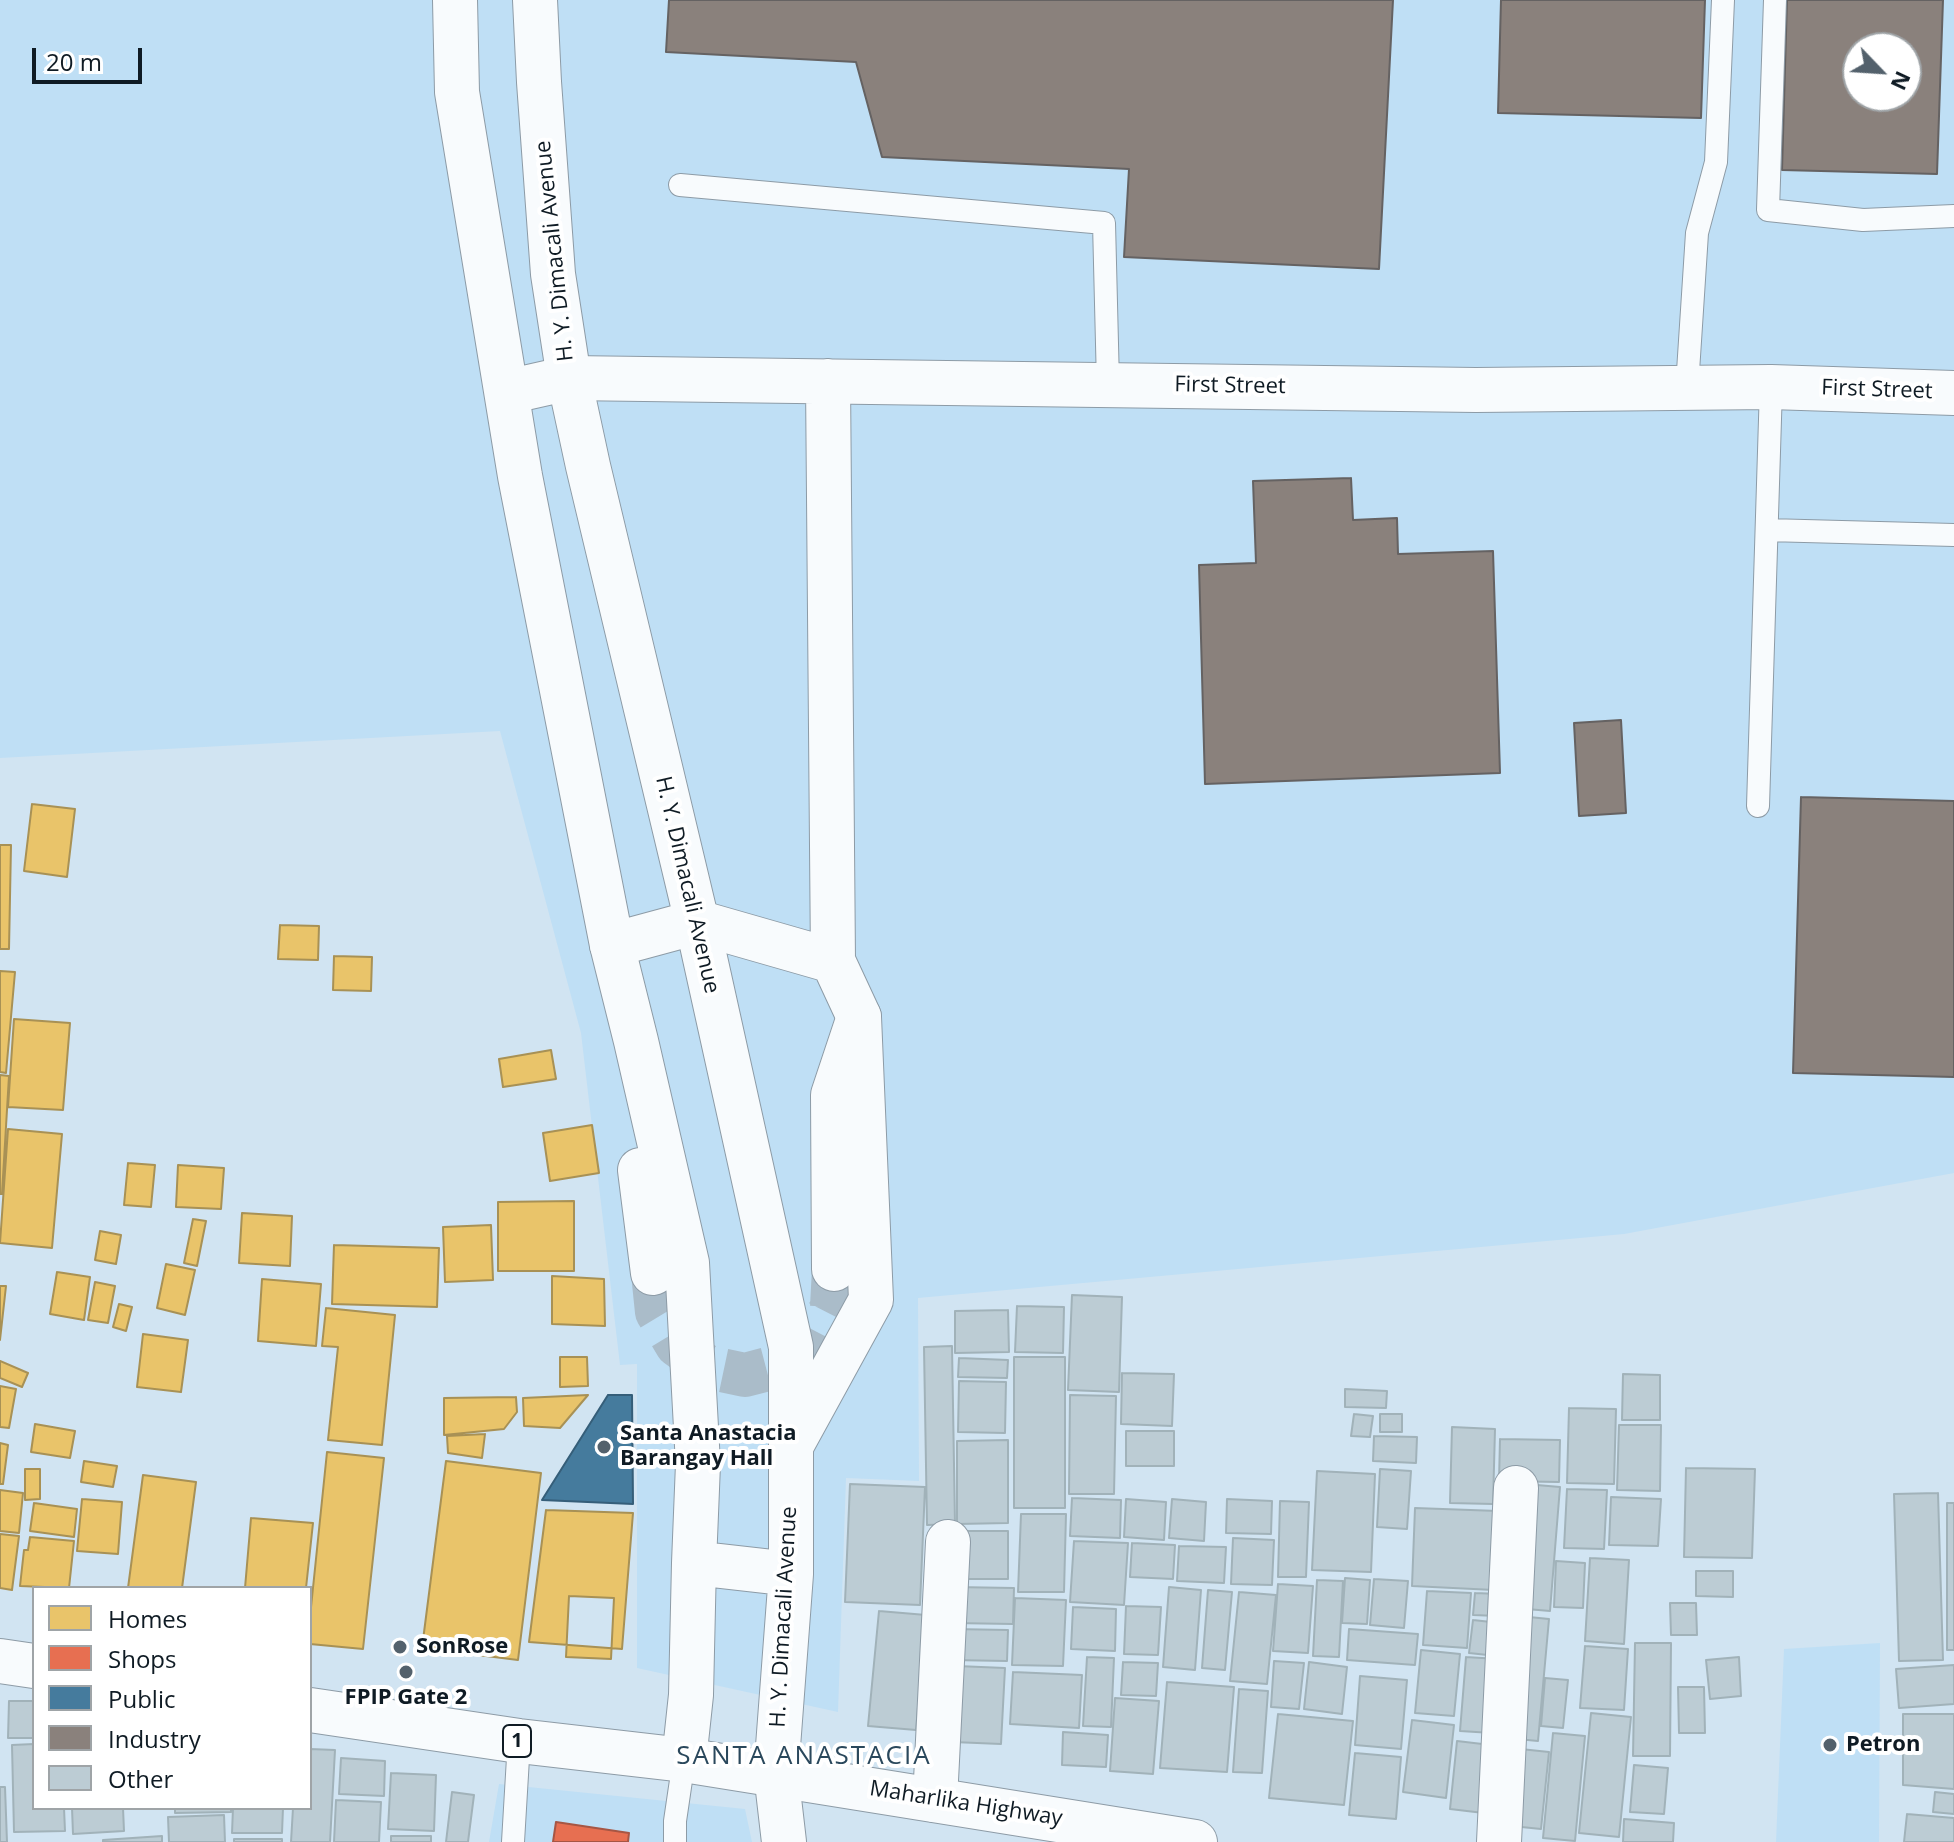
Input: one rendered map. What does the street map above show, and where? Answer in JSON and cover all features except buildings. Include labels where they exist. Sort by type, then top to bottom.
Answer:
[{"type":"main road","points":[[455,0],[457,92],[520,476],[612,945],[687,1263],[698,1464],[691,1695],[684,1760]]},
{"type":"main road","name":"H. Y. Dimacali Avenue","points":[[535,0],[553,274],[569,378],[697,922],[791,1347],[791,1574],[776,1773],[784,1842]]},
{"type":"main road","name":"First Street","points":[[507,392],[569,378],[1476,390],[1771,387],[1954,393]]},
{"type":"main road","points":[[791,1446],[871,1300],[859,1017],[833,961],[828,381]]},
{"type":"main road","points":[[612,945],[697,922],[833,961]]},
{"type":"main road","points":[[834,1269],[833,1095],[859,1017]]},
{"type":"main road","points":[[636,1041],[631,1101],[653,1273]]},
{"type":"main road","points":[[1499,1842],[1516,1488]]},
{"type":"main road","points":[[935,1800],[948,1542]]},
{"type":"main road","points":[[694,1563],[791,1574]]},
{"type":"main road","points":[[0,1661],[32,1666]]},
{"type":"main road","name":"Maharlika Highway","points":[[312,1710],[519,1741],[776,1773],[1195,1842]]},
{"type":"lane","points":[[1687,387],[1697,233],[1716,162],[1723,0]]},
{"type":"lane","points":[[1775,0],[1768,210],[1863,220],[1954,216]]},
{"type":"lane","points":[[680,185],[1104,223],[1108,384]]},
{"type":"lane","points":[[1758,806],[1771,387]]},
{"type":"lane","points":[[1767,530],[1954,535]]},
{"type":"lane","points":[[513,1842],[519,1741]]},
{"type":"lane","points":[[675,1842],[684,1760]]},
{"type":"shaded area","points":[[0,0],[1954,0],[1954,1173],[1624,1234],[918,1298],[919,1481],[846,1478],[838,1712],[637,1668],[637,1364],[620,1365],[581,1033],[500,731],[0,758]]},
{"type":"shaded area","name":"Petron","points":[[1880,1643],[1879,1842],[1776,1842],[1784,1649]]},
{"type":"shaded area","points":[[499,1784],[745,1809],[752,1842],[489,1842]]},
{"type":"tunnel","points":[[653,1273],[657,1312],[677,1345],[707,1367],[745,1375],[783,1365],[814,1342],[832,1307],[834,1269]]},
{"type":"place","name":"Santa Anastacia Barangay Hall","points":[[604,1447]]},
{"type":"place","name":"SonRose","points":[[400,1647]]},
{"type":"place","name":"FPIP Gate 2","points":[[406,1672]]},
{"type":"place","name":"Petron","points":[[1830,1745]]},
{"type":"district","name":"SANTA ANASTACIA","points":[[804,1757]]}]
